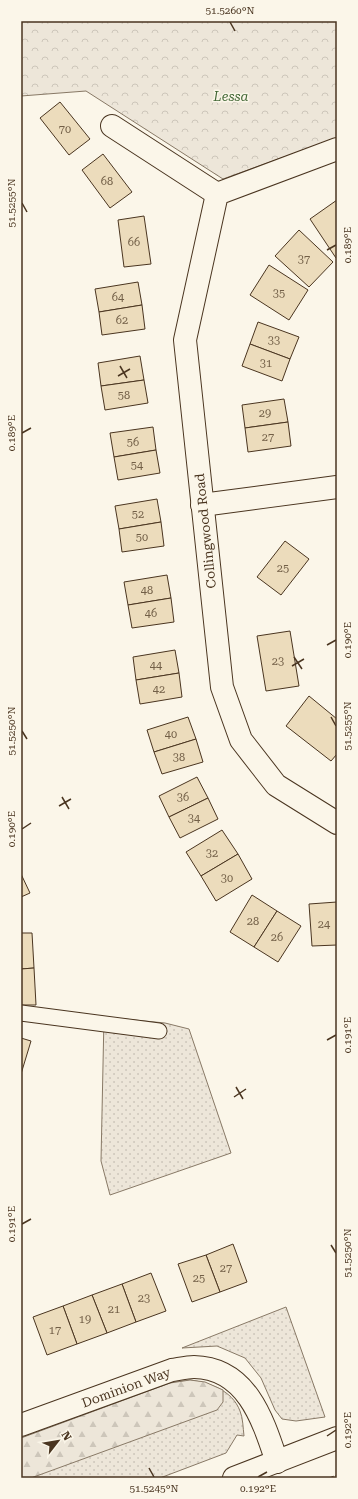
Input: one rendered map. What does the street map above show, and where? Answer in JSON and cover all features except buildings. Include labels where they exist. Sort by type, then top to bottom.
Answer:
[{"type":"street","points":[[112,126],[217,194],[337,149]]},
{"type":"street","name":"Collingwood Road","points":[[217,194],[185,340],[222,687],[241,740],[276,785],[337,823]]},
{"type":"street","points":[[202,504],[337,487]]},
{"type":"street","name":"Dominion Way","points":[[21,1424],[172,1370],[194,1367],[216,1371],[228,1376],[241,1386],[249,1396],[257,1412],[276,1462]]},
{"type":"street","points":[[234,1478],[337,1438]]},
{"type":"lane","points":[[21,1013],[159,1031]]},
{"type":"green space","name":"Lessa","points":[[21,21],[337,21],[337,138],[223,179],[86,91],[21,96]]},
{"type":"green space","points":[[104,1017],[165,1023],[189,1029],[231,1153],[110,1195],[101,1161]]},
{"type":"green space","points":[[286,1307],[325,1417],[296,1421],[282,1419],[275,1410],[261,1378],[245,1358],[217,1346],[182,1348]]},
{"type":"green space","points":[[190,1380],[205,1383],[220,1389],[232,1398],[240,1411],[244,1436],[237,1435],[226,1453],[160,1478],[21,1478],[21,1438],[170,1383]]},
{"type":"green space","points":[[190,1380],[205,1382],[223,1390],[223,1402],[217,1410],[31,1478],[21,1478],[21,1438],[170,1383]]},
{"type":"fence","points":[[329,1478],[337,1475]]}]
